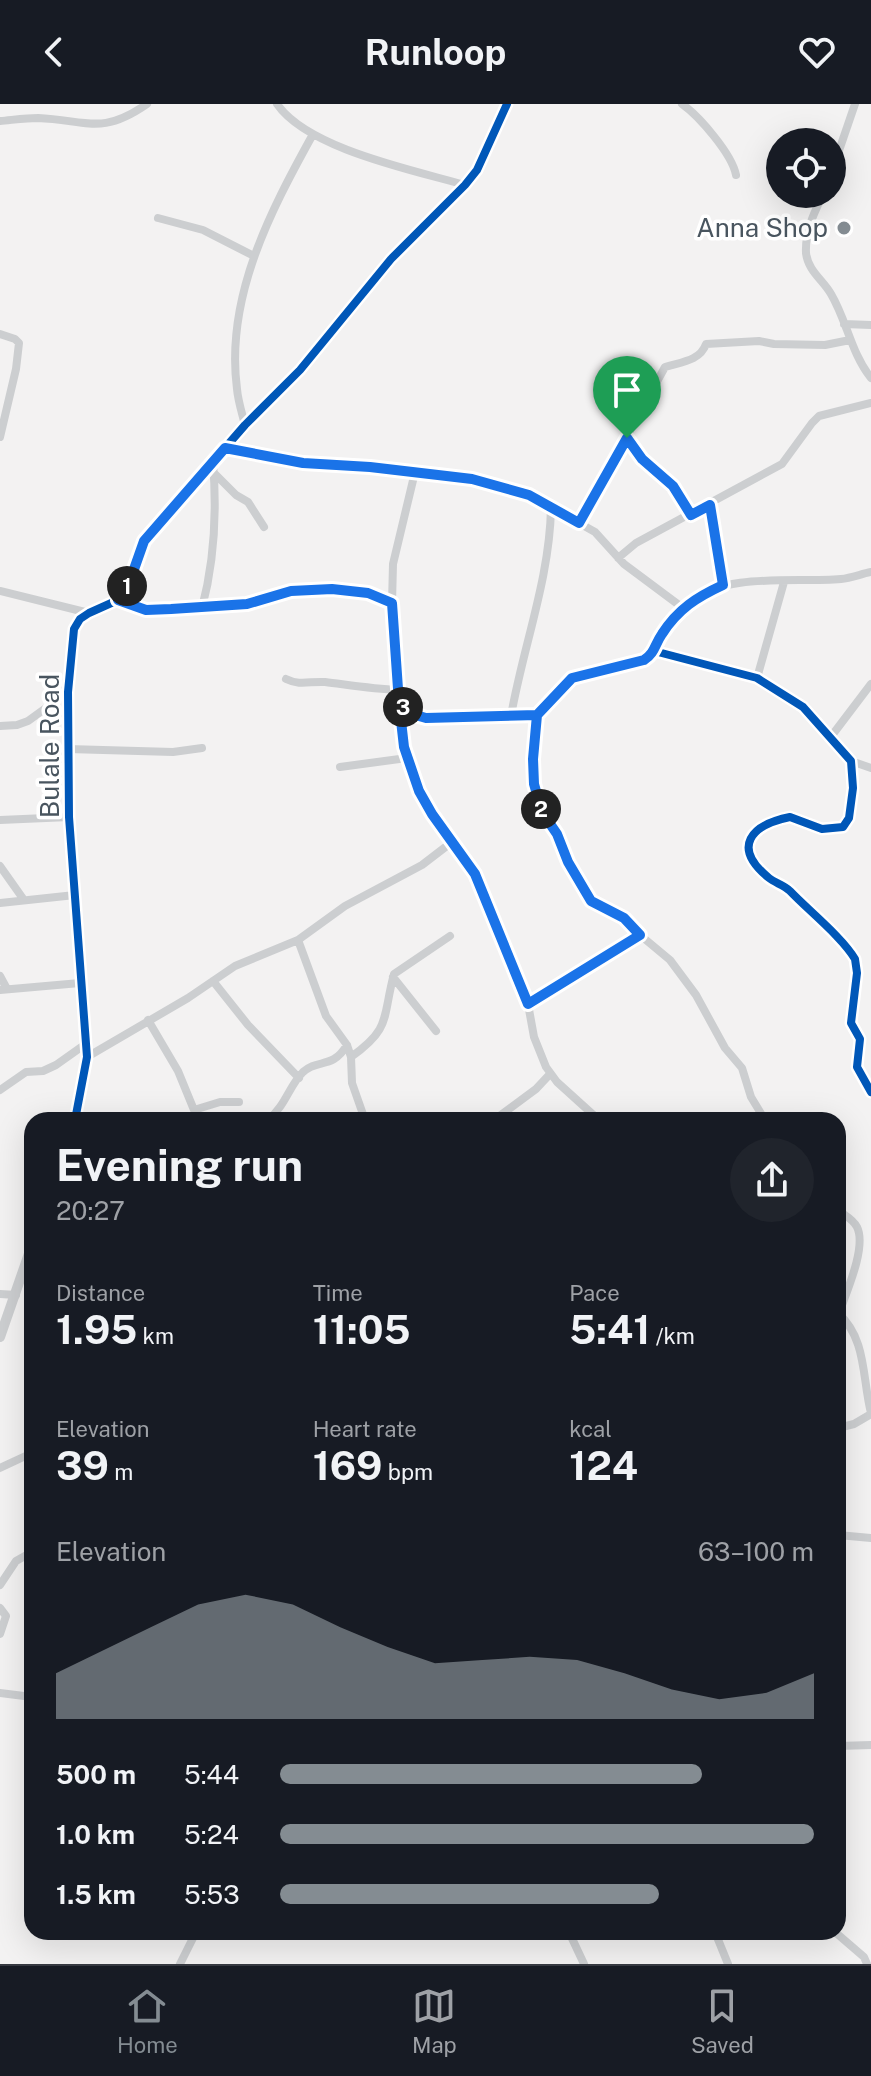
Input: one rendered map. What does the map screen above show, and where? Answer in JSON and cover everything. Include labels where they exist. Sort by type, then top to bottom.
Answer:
[{"type":"street","points":[[0,121],[40,118],[81,125],[110,124],[132,115],[147,104]]},
{"type":"street","points":[[277,104],[312,136],[465,185]]},
{"type":"street","points":[[0,591],[89,613],[118,600],[132,575],[144,541],[213,467],[245,425],[300,370],[391,259],[477,170],[507,104]]},
{"type":"street","points":[[682,104],[703,123],[733,165],[736,175]]},
{"type":"street","points":[[846,130],[855,104]]},
{"type":"street","points":[[245,425],[237,390],[235,354],[241,310],[254,256],[272,208],[312,136]]},
{"type":"street","points":[[817,208],[807,235],[807,260],[834,298],[850,340],[871,378]]},
{"type":"street","points":[[158,218],[203,230],[254,256]]},
{"type":"street","points":[[844,324],[871,325]]},
{"type":"street","points":[[0,334],[19,343],[0,437]]},
{"type":"street","points":[[579,523],[662,370],[669,365],[693,359],[703,352],[706,344],[759,341],[825,345],[850,340]]},
{"type":"street","points":[[618,558],[636,543],[782,464],[819,416],[871,403]]},
{"type":"street","points":[[627,438],[642,459],[673,486],[691,515]]},
{"type":"street","points":[[225,448],[303,463],[415,472],[472,479],[508,488],[579,523],[608,544],[618,558],[683,608]]},
{"type":"street","points":[[213,467],[236,495],[248,502],[264,527]]},
{"type":"street","points":[[202,608],[211,569],[215,529],[213,467]]},
{"type":"street","points":[[415,472],[393,564],[392,603],[398,690],[407,758],[419,791],[475,874],[528,1004],[538,1048],[550,1074],[590,1112]]},
{"type":"street","points":[[710,505],[723,585]]},
{"type":"street","points":[[511,716],[528,632],[543,578],[551,529],[551,507]]},
{"type":"street","points":[[760,1112],[751,1097],[742,1068],[725,1048],[688,983],[670,960],[624,918],[591,901],[568,862],[557,834],[542,812],[534,784],[537,715],[572,678],[644,660],[689,602],[723,585],[837,580],[871,572]]},
{"type":"street","points":[[757,678],[784,582]]},
{"type":"street","points":[[118,600],[146,610],[202,608],[247,604],[307,589],[355,590],[392,603]]},
{"type":"street","name":"Bulale Road","points":[[77,1112],[87,1043],[69,817],[68,692],[74,629],[80,619],[89,613]]},
{"type":"street","points":[[654,651],[757,678],[803,707],[851,761],[871,768]]},
{"type":"street","points":[[286,679],[298,684],[327,683],[398,690]]},
{"type":"street","points":[[830,738],[871,684]]},
{"type":"street","points":[[0,726],[28,721],[68,692]]},
{"type":"street","points":[[399,703],[412,714],[426,718],[537,715]]},
{"type":"street","points":[[68,749],[173,752],[202,748]]},
{"type":"street","points":[[340,767],[407,758]]},
{"type":"street","points":[[851,761],[853,788],[849,818],[843,827],[822,829],[790,817],[757,830],[749,844],[752,861],[772,880],[789,889],[855,959],[857,973],[851,1023],[860,1039],[857,1067],[871,1092]]},
{"type":"street","points":[[0,820],[69,817]]},
{"type":"street","points":[[87,1057],[245,961],[298,940],[345,906],[422,865],[452,842]]},
{"type":"street","points":[[0,866],[24,900]]},
{"type":"street","points":[[0,903],[75,895]]},
{"type":"street","points":[[528,1004],[640,935]]},
{"type":"street","points":[[351,1057],[373,1040],[383,1026],[397,971],[450,936]]},
{"type":"street","points":[[298,940],[326,1016],[347,1045],[351,1057],[352,1083],[362,1112]]},
{"type":"street","points":[[0,976],[3,989],[80,983]]},
{"type":"street","points":[[393,977],[436,1031]]},
{"type":"street","points":[[213,981],[248,1025],[299,1078]]},
{"type":"street","points":[[148,1020],[178,1071],[194,1110],[220,1102],[239,1102]]},
{"type":"street","points":[[0,1090],[26,1072],[43,1071],[56,1065],[87,1043]]},
{"type":"street","points":[[277,1112],[308,1069],[336,1059],[347,1045]]},
{"type":"street","points":[[505,1112],[536,1089],[550,1074]]},
{"type":"street","points":[[846,1217],[857,1227],[860,1241],[846,1293]]},
{"type":"street","points":[[0,1337],[24,1269]]},
{"type":"street","points":[[0,1294],[14,1300]]},
{"type":"street","points":[[0,1310],[14,1300]]},
{"type":"street","points":[[846,1324],[863,1357],[865,1389],[871,1413],[846,1426]]},
{"type":"street","points":[[0,1468],[24,1457]]},
{"type":"street","points":[[846,1536],[870,1541]]},
{"type":"street","points":[[0,1585],[16,1561],[24,1556]]},
{"type":"street","points":[[0,1608],[6,1616],[0,1634]]},
{"type":"street","points":[[0,1693],[24,1696]]},
{"type":"street","points":[[846,1746],[871,1745]]},
{"type":"street","points":[[180,1964],[192,1940]]},
{"type":"street","points":[[573,1940],[584,1964]]},
{"type":"street","points":[[718,1940],[728,1964]]},
{"type":"street","points":[[844,1940],[864,1957],[867,1964]]},
{"type":"cycle path","points":[[77,1112],[87,1057],[69,817],[68,692],[74,629],[80,619],[89,613],[118,600],[132,575],[144,541],[245,425],[300,370],[391,259],[465,185],[477,170],[507,104]]},
{"type":"cycle path","points":[[654,651],[757,678],[803,707],[851,761],[853,788],[849,818],[843,827],[822,829],[790,817],[756,832],[749,847],[757,867],[790,891],[855,959],[857,973],[851,1023],[860,1039],[857,1067],[871,1092]]},
{"type":"place","name":"Anna Shop","points":[[844,228]]},
{"type":"route","points":[[627,438],[579,523],[529,495],[472,479],[303,463],[225,448],[144,541],[132,575],[118,600],[146,610],[247,604],[307,589],[368,593],[392,603],[399,703],[412,714],[426,718],[511,716],[537,715],[534,784],[542,812],[557,834],[568,862],[591,901],[624,918],[640,935],[528,1004],[475,874],[419,791],[404,747],[399,703],[412,714],[426,718],[537,715],[572,678],[650,656],[663,633],[689,602],[723,585],[710,505],[691,515],[673,486],[642,459],[627,438]]}]
